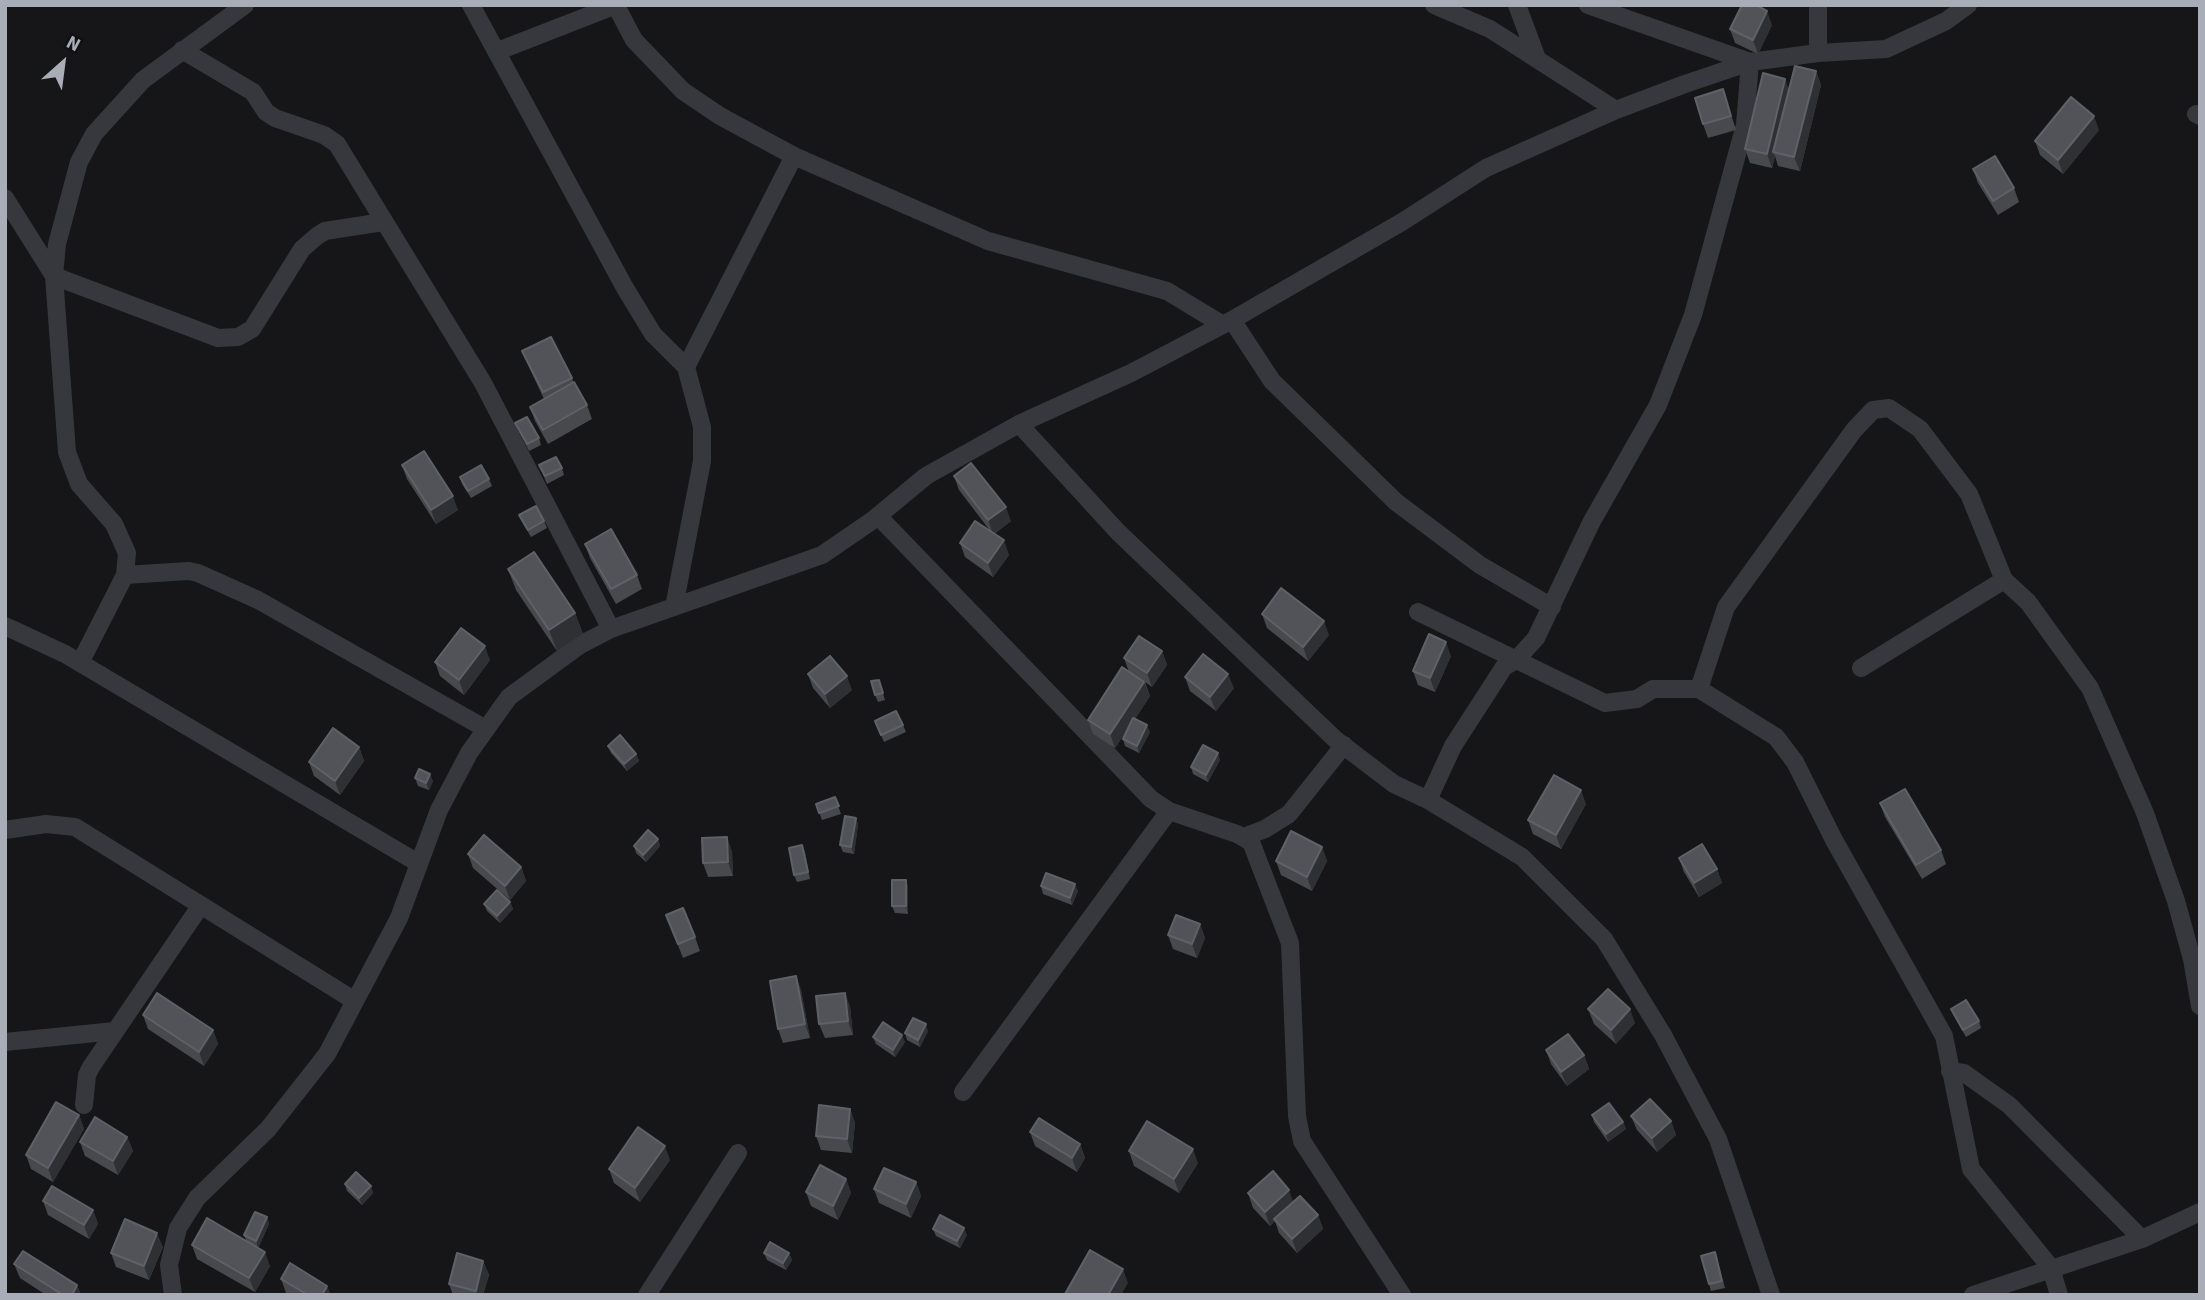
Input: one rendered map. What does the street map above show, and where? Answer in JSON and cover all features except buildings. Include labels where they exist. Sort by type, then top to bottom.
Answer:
[{"type":"street","points":[[80,663],[125,575],[127,552],[121,534],[79,484],[69,459],[54,275],[57,244],[79,162],[94,134],[143,80],[245,5]]},
{"type":"street","points":[[471,5],[625,288],[653,334],[686,367],[702,427],[702,461],[674,607]]},
{"type":"street","points":[[498,51],[616,5],[634,40],[683,91],[720,116],[794,156],[988,241],[1167,291],[1228,322],[1272,381],[1395,502],[1480,565],[1552,607]]},
{"type":"street","points":[[1434,5],[1490,29],[1536,56],[1616,110]]},
{"type":"street","points":[[1517,5],[1536,56]]},
{"type":"street","points":[[1588,5],[1750,62]]},
{"type":"street","points":[[1818,5],[1818,52]]},
{"type":"street","points":[[173,1295],[169,1265],[178,1228],[197,1198],[268,1129],[327,1054],[399,918],[439,810],[469,752],[509,697],[580,645],[611,629],[822,555],[877,516],[926,476],[1019,424],[1131,373],[1228,322],[1402,222],[1486,168],[1616,110],[1750,62],[1818,52],[1886,49],[1946,21],[1968,5]]},
{"type":"street","points":[[182,50],[253,92],[266,112],[275,118],[331,139],[483,383],[611,629]]},
{"type":"street","points":[[1428,800],[1453,746],[1504,667],[1516,660],[1536,638],[1592,522],[1658,405],[1693,314],[1745,125],[1750,62]]},
{"type":"street","points":[[686,367],[794,156]]},
{"type":"street","points":[[5,198],[54,275],[218,338],[238,337],[252,329],[302,249],[317,236],[325,231],[383,222]]},
{"type":"street","points":[[1699,689],[1726,607],[1798,506],[1872,410],[1889,408],[1920,429],[1969,494],[2004,580],[2028,602],[2090,688],[2145,813],[2176,901],[2192,959],[2200,1006]]},
{"type":"street","points":[[1019,424],[1165,578],[1344,745],[1394,784],[1428,800],[1522,857],[1604,939],[1662,1035],[1718,1139],[1771,1295]]},
{"type":"street","points":[[877,516],[1151,799],[1169,811],[1244,837],[1251,842],[1290,943],[1296,1103],[1302,1141],[1402,1295]]},
{"type":"street","points":[[125,575],[189,571],[198,573],[258,600],[486,729]]},
{"type":"street","points":[[1861,668],[2004,580]]},
{"type":"street","points":[[1418,612],[1605,704],[1637,699],[1653,689],[1699,689],[1776,737],[1795,761],[1834,841],[1944,1036],[1972,1169],[2051,1268],[2059,1295]]},
{"type":"street","points":[[5,626],[80,663],[418,863]]},
{"type":"street","points":[[1244,837],[1265,829],[1289,814],[1344,745]]},
{"type":"street","points":[[963,1092],[1169,811]]},
{"type":"street","points":[[5,830],[46,824],[75,827],[355,1001]]},
{"type":"street","points":[[84,1105],[87,1075],[201,905]]},
{"type":"street","points":[[5,1042],[116,1031]]},
{"type":"street","points":[[1950,1071],[1965,1073],[2009,1105],[2142,1239]]},
{"type":"street","points":[[647,1295],[738,1153]]},
{"type":"street","points":[[1973,1295],[2142,1239],[2200,1212]]}]
